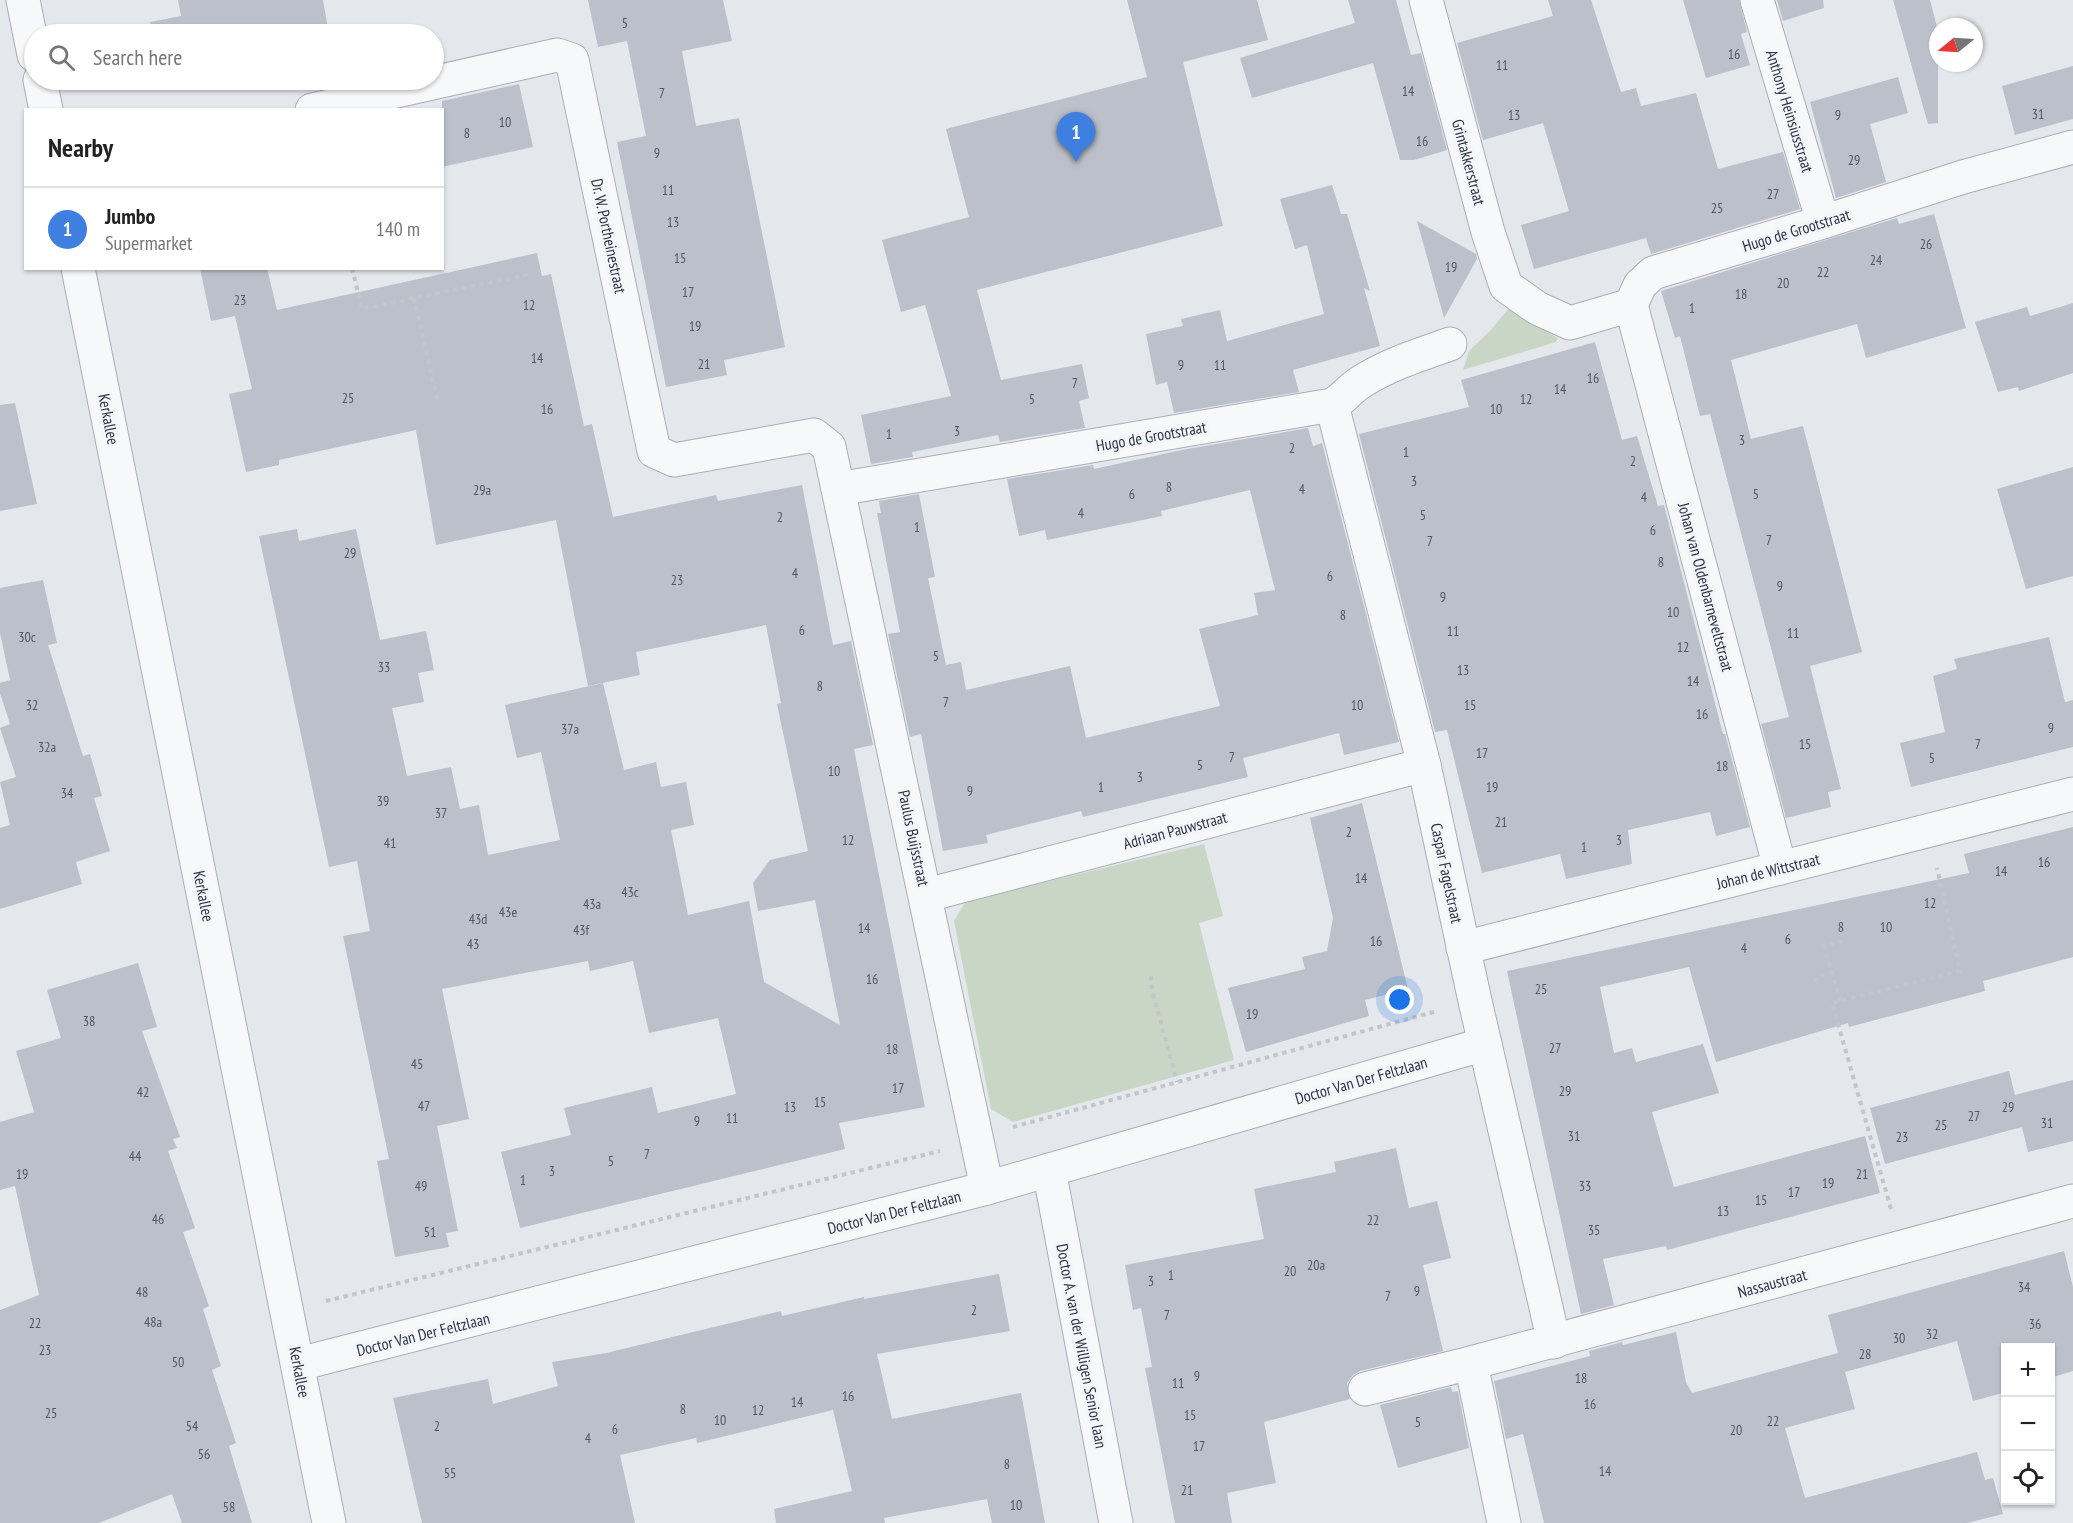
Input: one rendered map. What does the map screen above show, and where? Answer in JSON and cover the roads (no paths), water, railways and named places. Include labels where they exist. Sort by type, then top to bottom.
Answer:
[{"type":"street","points":[[23,0],[28,24]]},
{"type":"street","name":"Grintakkerstraat","points":[[1426,0],[1488,232],[1506,286],[1536,308],[1570,322],[1631,305]]},
{"type":"street","name":"Anthony Heinsiusstraat","points":[[1757,0],[1824,222]]},
{"type":"street","name":"Dr. W. Portheinestraat","points":[[444,80],[556,55],[572,60],[654,451],[674,460],[814,435],[829,447],[838,489]]},
{"type":"street","points":[[42,90],[46,108]]},
{"type":"street","name":"Dr. W. Portheinestraat","points":[[321,108],[401,90]]},
{"type":"street","name":"Hugo de Grootstraat","points":[[1631,305],[1640,285],[1653,273],[1824,222],[1963,177],[2073,147]]},
{"type":"street","name":"Kerkallee","points":[[78,270],[329,1523]]},
{"type":"street","name":"Johan van Oldenbarneveltstraat","points":[[1631,305],[1780,868]]},
{"type":"street","name":"Hugo de Grootstraat","points":[[838,489],[1332,405],[1344,398],[1356,385],[1387,367],[1450,344]]},
{"type":"street","name":"Caspar Fagelstraat","points":[[1332,405],[1424,765],[1463,948],[1554,1342]]},
{"type":"street","name":"Paulus Buijsstraat","points":[[838,489],[927,896],[987,1188]]},
{"type":"street","name":"Adriaan Pauwstraat","points":[[927,896],[1424,765]]},
{"type":"street","name":"Johan de Wittstraat","points":[[1463,948],[2073,794]]},
{"type":"street","name":"Doctor Van Der Feltzlaan","points":[[298,1364],[987,1188],[1485,1044]]},
{"type":"street","name":"Doctor A. van der Willigen Senior laan","points":[[1049,1170],[1116,1523]]},
{"type":"street","name":"Nassaustraat","points":[[1365,1389],[1554,1342],[2073,1201]]},
{"type":"street","points":[[1471,1362],[1504,1523]]},
{"type":"place","name":"Jumbo","points":[[1076,162]]}]
